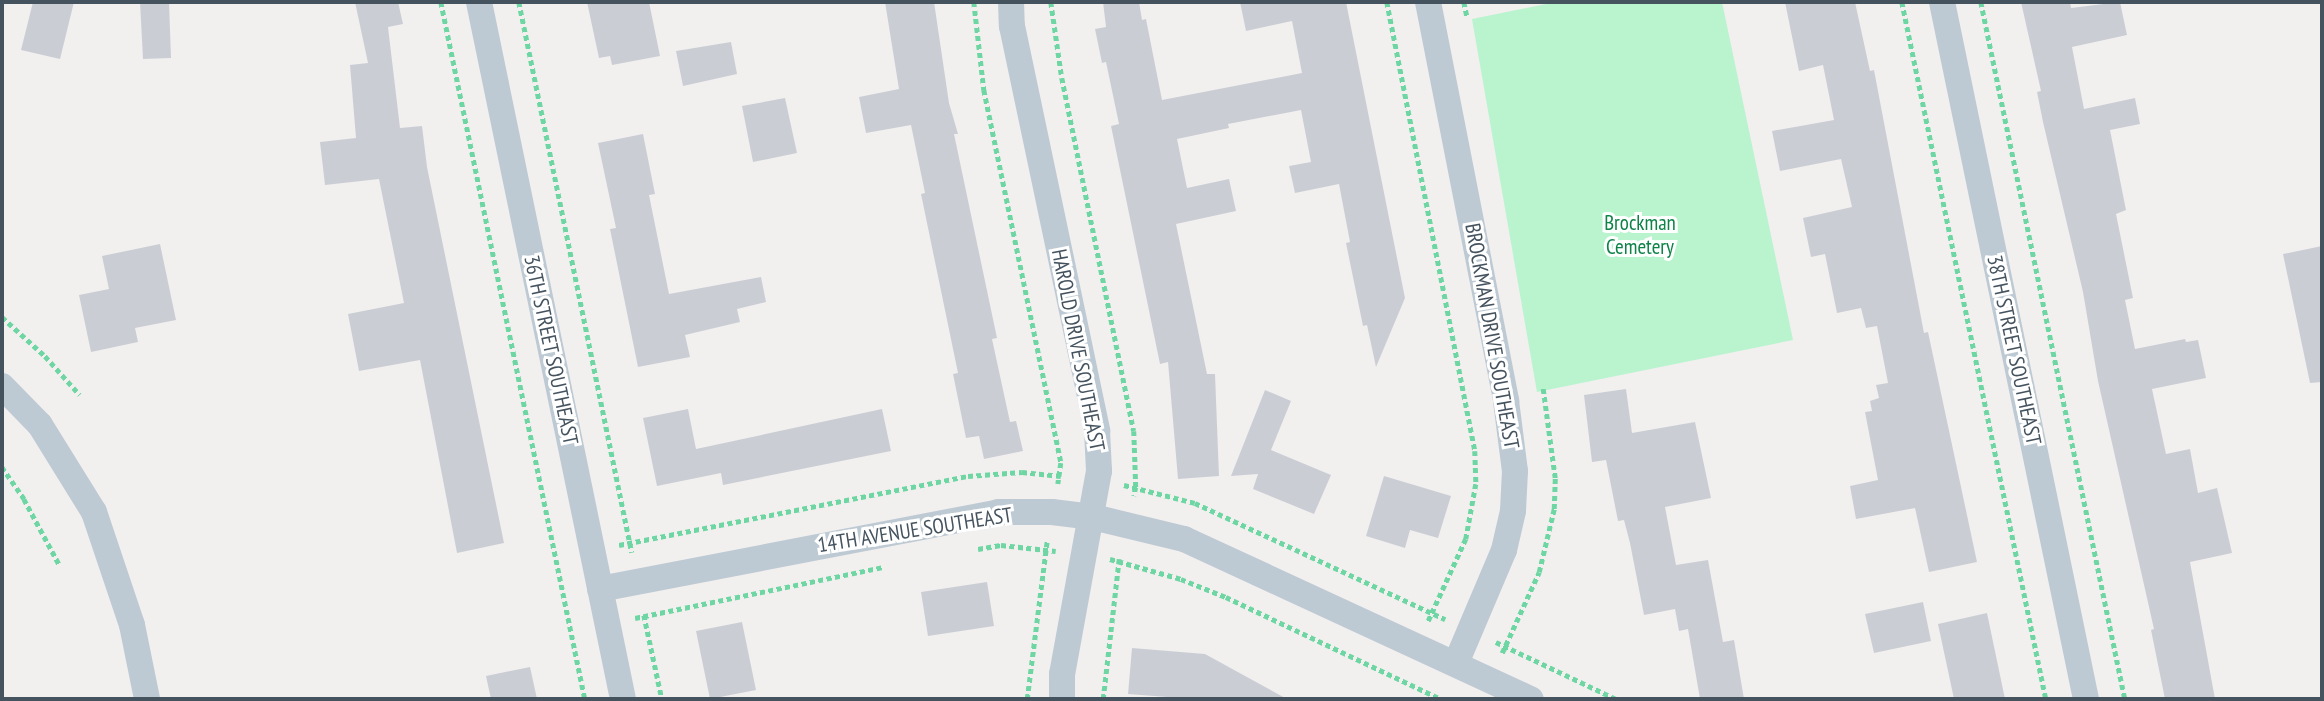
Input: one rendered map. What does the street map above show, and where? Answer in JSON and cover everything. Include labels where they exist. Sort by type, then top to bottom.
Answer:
[{"type":"street","name":"36TH STREET SOUTHEAST","points":[[479,2],[623,699]]},
{"type":"street","name":"HAROLD DRIVE SOUTHEAST","points":[[1011,2],[1013,26],[1097,431],[1099,471],[1093,517],[1062,674],[1062,699]]},
{"type":"street","name":"BROCKMAN DRIVE SOUTHEAST","points":[[1428,2],[1506,401],[1516,471],[1513,511],[1504,550],[1457,663]]},
{"type":"street","name":"38TH STREET SOUTHEAST","points":[[1942,2],[2086,699]]},
{"type":"street","points":[[2,386],[40,425],[94,512],[132,625],[147,699]]},
{"type":"street","name":"14TH AVENUE SOUTHEAST","points":[[600,589],[998,512],[1052,512],[1093,517],[1184,539],[1531,699]]},
{"type":"path","points":[[441,2],[585,699]]},
{"type":"path","points":[[519,2],[632,557]]},
{"type":"path","points":[[974,2],[984,89],[1061,463],[1056,491]]},
{"type":"path","points":[[1051,2],[1062,78],[1133,431],[1136,487],[1132,502]]},
{"type":"path","points":[[1387,2],[1475,451],[1476,484],[1469,525],[1459,560],[1426,626]]},
{"type":"path","points":[[1465,2],[1467,16]]},
{"type":"path","points":[[1902,2],[2046,699]]},
{"type":"path","points":[[1981,2],[2125,699]]},
{"type":"path","points":[[2,317],[45,356],[80,396]]},
{"type":"path","points":[[2,467],[30,509],[59,564]]},
{"type":"path","points":[[614,546],[945,480],[996,473],[1072,477]]},
{"type":"path","points":[[1120,484],[1195,503],[1446,619]]},
{"type":"path","points":[[1027,699],[1047,537]]},
{"type":"path","points":[[974,550],[1001,545],[1061,552]]},
{"type":"path","points":[[1103,699],[1121,553]]},
{"type":"path","points":[[1105,558],[1226,597],[1441,699]]},
{"type":"path","points":[[629,620],[894,565]]},
{"type":"path","points":[[643,608],[662,699]]},
{"type":"path","points":[[1492,640],[1616,699]]},
{"type":"green space","name":"Brockman Cemetery","points":[[1556,2],[1722,2],[1793,340],[1537,392],[1472,19]]},
{"type":"building","points":[[33,2],[74,2],[60,59],[21,50]]},
{"type":"building","points":[[140,2],[169,2],[171,58],[143,59]]},
{"type":"building","points":[[355,2],[398,2],[403,24],[388,27],[400,128],[422,126],[427,167],[504,543],[457,553],[420,360],[359,371],[348,314],[404,303],[379,179],[325,185],[320,142],[356,138],[350,65],[368,63]]},
{"type":"building","points":[[587,2],[649,2],[660,56],[612,65],[610,56],[599,58]]},
{"type":"building","points":[[885,2],[934,2],[949,103],[958,134],[954,134],[997,338],[992,339],[1010,422],[1016,421],[1023,451],[984,459],[979,436],[966,438],[953,374],[958,373],[921,194],[925,193],[911,125],[866,133],[859,97],[899,89]]},
{"type":"building","points":[[1103,2],[1139,2],[1142,20],[1146,19],[1162,100],[1302,73],[1292,21],[1246,31],[1240,2],[1346,2],[1405,298],[1376,367],[1367,325],[1363,326],[1346,243],[1350,242],[1339,184],[1295,193],[1289,166],[1311,162],[1301,110],[1228,124],[1229,128],[1177,139],[1187,188],[1229,179],[1236,211],[1176,224],[1207,374],[1215,374],[1219,476],[1178,479],[1168,362],[1160,364],[1111,126],[1119,124],[1106,62],[1102,63],[1095,29],[1106,27]]},
{"type":"building","points":[[1785,2],[1855,2],[1870,71],[1874,70],[1924,333],[1928,332],[1977,562],[1929,572],[1915,508],[1856,519],[1850,486],[1878,480],[1865,412],[1872,411],[1870,401],[1879,398],[1876,385],[1888,383],[1877,326],[1866,328],[1861,308],[1837,313],[1825,254],[1811,257],[1803,218],[1852,207],[1841,159],[1780,171],[1772,131],[1834,120],[1823,65],[1799,71]]},
{"type":"building","points":[[2021,2],[2070,2],[2071,8],[2120,2],[2127,35],[2072,47],[2084,109],[2135,98],[2140,124],[2110,130],[2126,210],[2116,214],[2133,298],[2125,300],[2135,349],[2185,339],[2186,342],[2198,340],[2206,378],[2152,389],[2166,454],[2190,449],[2198,493],[2217,488],[2232,553],[2190,562],[2215,699],[2165,699],[2151,630],[2154,629],[2098,381],[2083,292],[2043,122],[2037,92],[2041,91]]},
{"type":"building","points":[[731,42],[737,74],[683,86],[676,51]]},
{"type":"building","points":[[785,98],[797,153],[753,162],[742,106]]},
{"type":"building","points":[[643,134],[655,194],[649,195],[669,294],[761,277],[766,302],[737,309],[740,322],[685,335],[690,357],[638,367],[610,229],[616,228],[598,143]]},
{"type":"building","points":[[160,244],[176,320],[135,328],[138,342],[91,352],[79,295],[109,289],[102,256]]},
{"type":"building","points":[[2322,246],[2322,382],[2310,383],[2283,254]]},
{"type":"building","points":[[1626,389],[1632,433],[1695,422],[1711,498],[1665,507],[1676,565],[1708,560],[1723,642],[1734,640],[1744,699],[1700,699],[1688,629],[1679,631],[1675,609],[1644,615],[1630,543],[1624,520],[1618,521],[1606,460],[1592,462],[1584,395]]},
{"type":"building","points":[[1265,390],[1291,401],[1271,450],[1331,475],[1314,514],[1253,489],[1258,474],[1231,476]]},
{"type":"building","points":[[688,409],[696,449],[882,409],[891,451],[723,485],[721,473],[657,486],[643,418]]},
{"type":"building","points":[[1384,476],[1451,496],[1438,538],[1410,530],[1405,548],[1366,536]]},
{"type":"building","points":[[987,582],[994,626],[928,636],[921,592]]},
{"type":"building","points":[[1923,602],[1931,641],[1874,653],[1865,614]]},
{"type":"building","points":[[1987,613],[2005,699],[1954,699],[1938,624]]},
{"type":"building","points":[[742,622],[756,690],[710,699],[696,631]]},
{"type":"building","points":[[1132,648],[1205,654],[1287,699],[1193,699],[1128,694]]},
{"type":"building","points":[[530,667],[537,699],[491,699],[486,676]]}]
